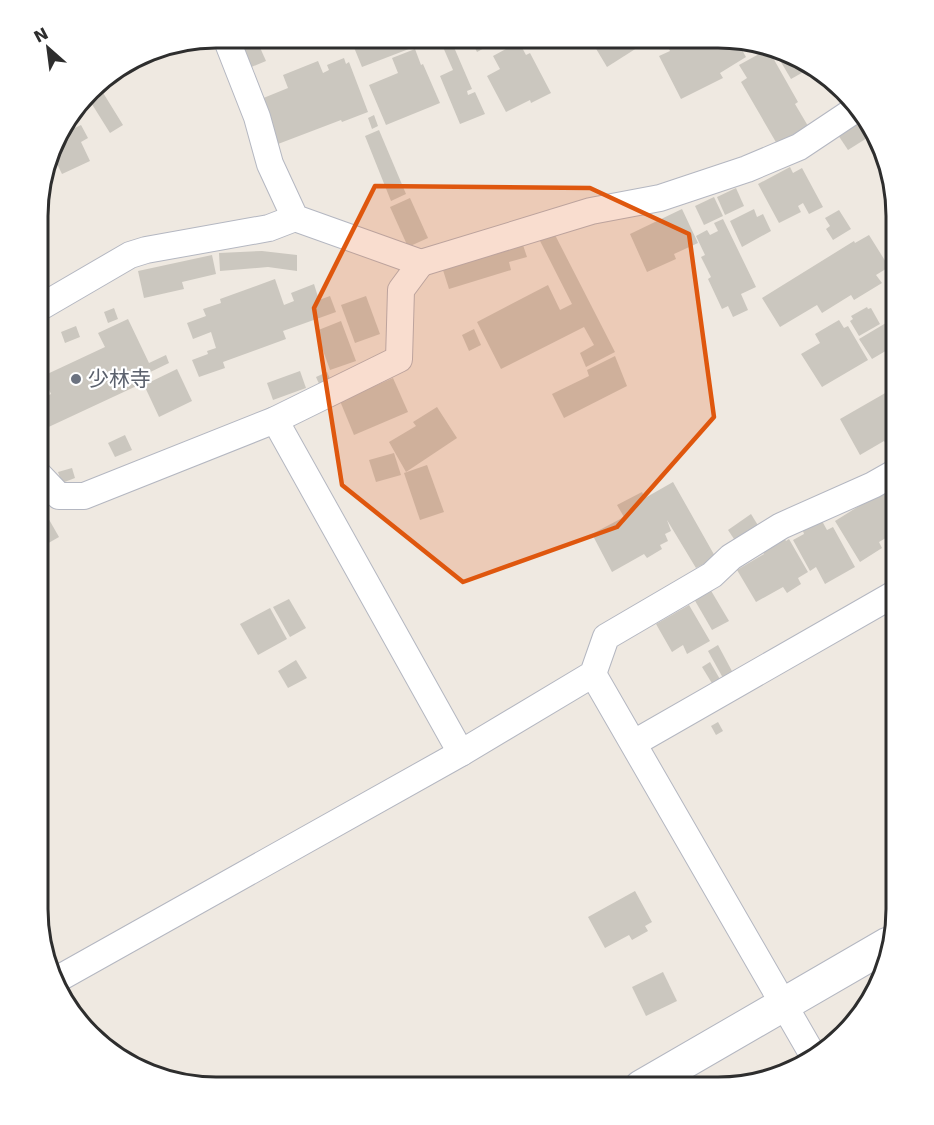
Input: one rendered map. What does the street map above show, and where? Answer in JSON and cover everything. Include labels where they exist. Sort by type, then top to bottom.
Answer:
[{"type":"street","points":[[230,48],[257,117],[270,164],[296,218]]},
{"type":"street","points":[[48,484],[59,496],[84,496],[275,420],[399,359],[401,290],[421,263],[591,210],[660,198],[747,169],[799,147],[850,113]]},
{"type":"street","points":[[48,303],[130,255],[146,250],[269,228],[296,218],[421,263]]},
{"type":"street","points":[[275,420],[461,753]]},
{"type":"street","points":[[62,977],[461,753],[593,674],[606,637],[712,574],[731,557],[781,526],[873,486],[886,478]]},
{"type":"street","points":[[634,743],[886,599]]},
{"type":"street","points":[[593,674],[809,1050]]},
{"type":"street","points":[[658,1077],[881,948]]},
{"type":"highlighted area","points":[[375,186],[590,188],[689,234],[714,417],[617,527],[463,582],[342,485],[314,308]]},
{"type":"building","points":[[260,48],[266,61],[249,68],[241,50]]},
{"type":"building","points":[[354,48],[411,48],[362,67]]},
{"type":"building","points":[[443,48],[454,48],[472,89],[467,91],[468,95],[475,92],[485,114],[460,124],[440,76],[453,70]]},
{"type":"building","points":[[508,48],[522,48],[526,55],[530,53],[551,93],[506,112],[487,76],[500,69],[493,56]]},
{"type":"building","points":[[596,48],[637,48],[607,67]]},
{"type":"building","points":[[668,48],[740,49],[746,57],[720,73],[723,78],[681,99],[659,56],[670,51]]},
{"type":"building","points":[[415,49],[440,103],[386,125],[369,85],[398,73],[392,58]]},
{"type":"building","points":[[760,54],[773,58],[798,102],[795,104],[808,126],[777,144],[741,82],[747,78],[739,65]]},
{"type":"building","points":[[344,58],[346,64],[349,62],[368,112],[278,144],[261,99],[288,88],[283,75],[318,61],[323,73],[329,70],[327,65]]},
{"type":"building","points":[[780,60],[804,71],[791,79]]},
{"type":"building","points":[[103,92],[123,125],[110,133],[92,103]]},
{"type":"building","points":[[374,115],[378,126],[372,129],[368,118]]},
{"type":"building","points":[[858,121],[867,138],[848,150],[838,135]]},
{"type":"building","points":[[81,125],[88,138],[81,142],[90,161],[62,174],[57,163],[71,130]]},
{"type":"building","points":[[379,130],[406,194],[391,201],[365,136]]},
{"type":"building","points":[[790,167],[793,173],[802,168],[823,207],[809,214],[803,203],[798,206],[801,212],[779,223],[758,184]]},
{"type":"building","points":[[736,188],[744,206],[725,215],[717,197]]},
{"type":"building","points":[[714,197],[723,216],[704,225],[695,206]]},
{"type":"building","points":[[410,198],[428,238],[408,247],[390,207]]},
{"type":"building","points":[[682,209],[698,243],[674,254],[676,259],[647,272],[630,234]]},
{"type":"building","points":[[754,209],[757,217],[763,214],[771,231],[742,247],[730,221]]},
{"type":"building","points":[[839,210],[851,229],[833,240],[826,229],[830,226],[825,218]]},
{"type":"building","points":[[723,219],[756,287],[741,294],[748,310],[733,317],[728,306],[722,309],[708,279],[711,277],[701,257],[705,255],[696,236],[707,230],[710,235],[718,231],[714,223]]},
{"type":"building","points":[[553,231],[615,352],[586,367],[580,353],[594,345],[584,327],[501,369],[477,322],[548,285],[560,310],[572,304],[538,237]]},
{"type":"building","points":[[869,235],[886,262],[886,269],[876,275],[882,283],[854,300],[851,295],[822,313],[817,305],[780,327],[762,298],[854,241],[855,243]]},
{"type":"building","points":[[522,242],[527,257],[509,262],[511,270],[449,289],[442,267]]},
{"type":"building","points":[[262,251],[297,255],[297,271],[268,267],[220,271],[219,253]]},
{"type":"building","points":[[212,255],[216,274],[182,282],[184,289],[144,298],[138,271]]},
{"type":"building","points":[[275,279],[284,305],[294,301],[291,293],[314,284],[319,300],[330,296],[336,312],[283,331],[286,339],[223,362],[225,368],[199,377],[192,360],[216,348],[211,332],[193,339],[187,323],[206,316],[203,309],[221,303],[220,299]]},
{"type":"building","points":[[366,296],[380,334],[355,343],[341,305]]},
{"type":"building","points":[[867,307],[871,308],[880,324],[859,336],[850,321],[853,319],[851,316]]},
{"type":"building","points":[[114,308],[118,319],[108,323],[104,312]]},
{"type":"building","points":[[128,319],[149,363],[166,355],[169,363],[140,377],[143,383],[48,427],[48,396],[51,394],[48,387],[48,374],[105,347],[98,333]]},
{"type":"building","points":[[839,320],[844,328],[848,326],[868,360],[822,387],[801,354],[820,343],[815,334]]},
{"type":"building","points":[[341,321],[356,361],[330,370],[316,331]]},
{"type":"building","points":[[886,323],[886,351],[872,359],[859,339]]},
{"type":"building","points":[[76,326],[80,337],[65,343],[61,332]]},
{"type":"building","points":[[474,329],[481,345],[469,351],[462,335]]},
{"type":"building","points":[[615,356],[627,386],[564,418],[552,394],[589,376],[587,370]]},
{"type":"building","points":[[177,369],[192,401],[159,417],[144,385]]},
{"type":"building","points":[[300,371],[306,388],[273,400],[267,383]]},
{"type":"building","points":[[327,372],[331,381],[320,386],[316,377]]},
{"type":"building","points":[[393,378],[408,412],[354,435],[340,401]]},
{"type":"building","points":[[886,393],[886,444],[884,441],[860,455],[840,419]]},
{"type":"building","points":[[437,407],[457,438],[406,472],[389,442],[416,426],[413,422]]},
{"type":"building","points":[[125,435],[132,450],[115,457],[108,443]]},
{"type":"building","points":[[394,453],[401,475],[376,482],[369,460]]},
{"type":"building","points":[[427,465],[444,512],[420,520],[404,473]]},
{"type":"building","points":[[72,468],[75,478],[62,483],[58,472]]},
{"type":"building","points":[[673,482],[716,558],[696,568],[667,520],[671,531],[665,534],[668,541],[660,545],[662,549],[647,558],[644,554],[612,572],[592,534],[624,517],[617,505],[642,492],[645,498]]},
{"type":"building","points":[[886,489],[886,538],[879,542],[882,548],[860,562],[835,521]]},
{"type":"building","points":[[751,514],[759,527],[736,542],[728,530]]},
{"type":"building","points":[[48,518],[59,537],[48,543]]},
{"type":"building","points":[[822,521],[827,530],[833,527],[855,567],[825,584],[816,567],[810,571],[793,540],[804,534],[803,531]]},
{"type":"building","points":[[783,536],[786,541],[789,539],[808,572],[798,578],[801,584],[787,593],[783,587],[756,602],[737,570],[764,554],[761,548]]},
{"type":"building","points":[[710,589],[729,621],[712,630],[694,599]]},
{"type":"building","points":[[289,599],[306,628],[290,637],[273,607]]},
{"type":"building","points":[[689,605],[710,641],[687,654],[683,645],[672,652],[656,624]]},
{"type":"building","points":[[270,608],[287,639],[258,655],[240,624]]},
{"type":"building","points":[[718,645],[733,673],[723,678],[708,651]]},
{"type":"building","points":[[296,660],[307,678],[288,688],[278,671]]},
{"type":"building","points":[[710,662],[721,681],[713,685],[702,667]]},
{"type":"building","points":[[718,722],[723,731],[716,735],[711,726]]},
{"type":"building","points":[[635,891],[652,922],[645,926],[648,931],[632,940],[629,935],[605,948],[588,917]]},
{"type":"building","points":[[663,972],[677,1001],[646,1016],[632,987]]},
{"type":"place","name":"少林寺","points":[[76,379]]}]
